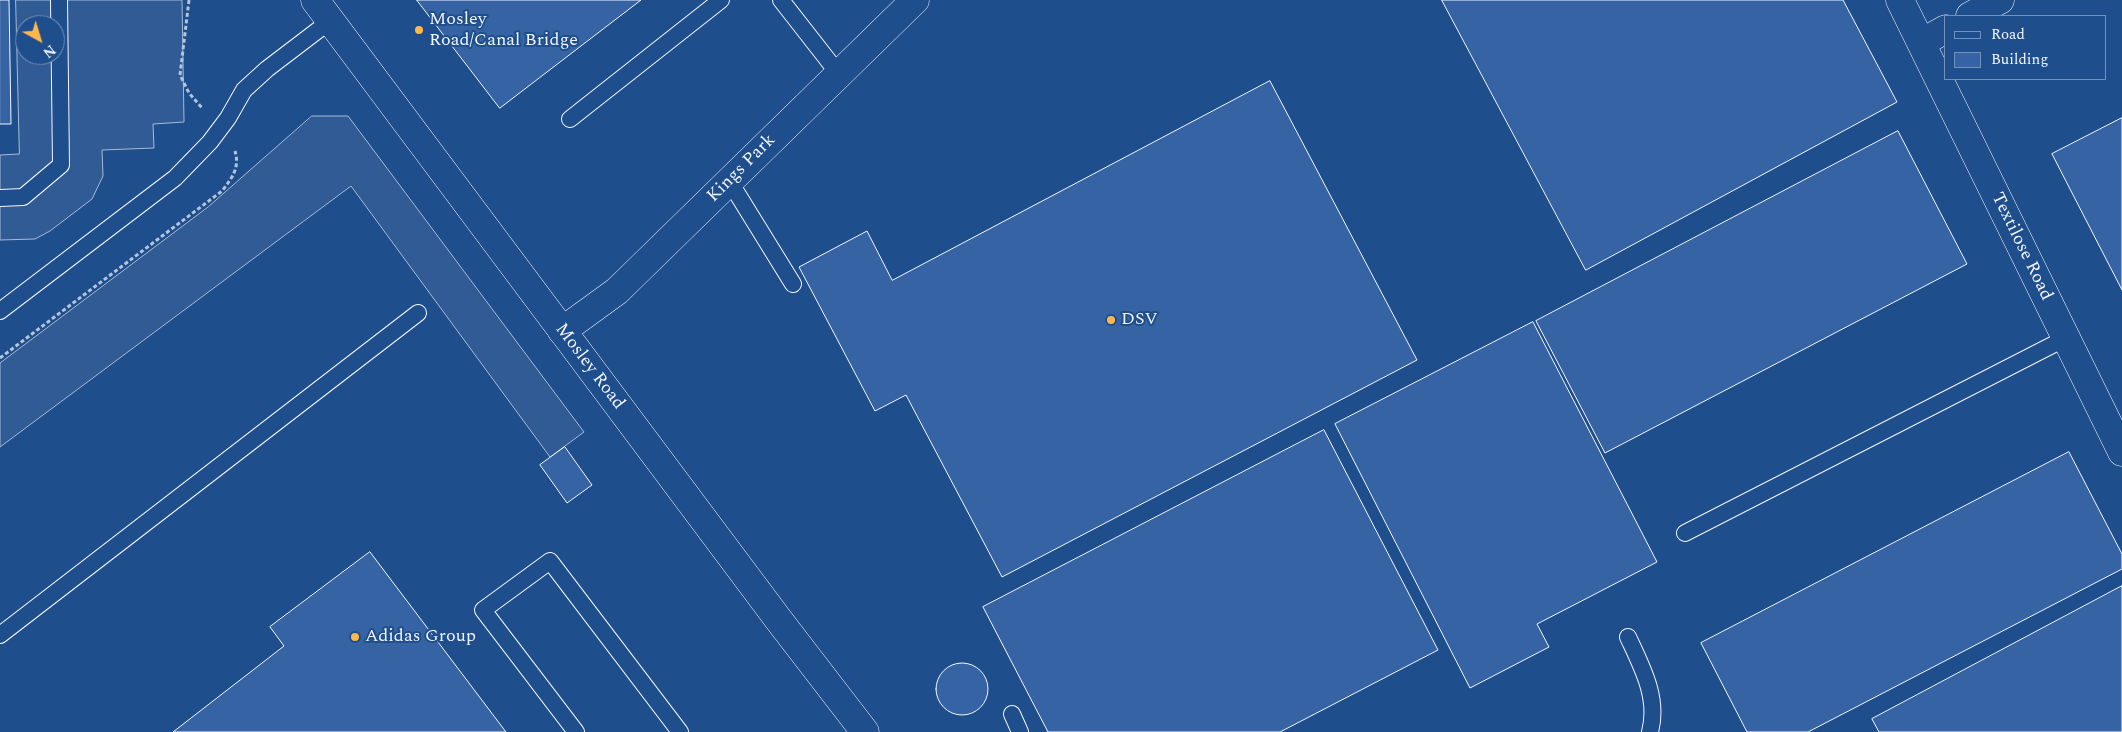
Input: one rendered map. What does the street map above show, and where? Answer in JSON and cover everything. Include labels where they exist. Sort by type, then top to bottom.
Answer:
[{"type":"street","name":"Kings Park","points":[[562,331],[617,291],[915,0]]},
{"type":"street","name":"Textilose Road","points":[[1900,0],[2122,452]]},
{"type":"street","points":[[1972,15],[2000,0]]},
{"type":"street","name":"Mosley Road","points":[[322,10],[778,619],[865,732]]},
{"type":"street","points":[[1921,43],[1944,30]]},
{"type":"lane","points":[[0,198],[23,197],[61,165],[59,0]]},
{"type":"lane","points":[[570,119],[721,0]]},
{"type":"lane","points":[[781,0],[838,74]]},
{"type":"lane","points":[[0,311],[175,178],[195,160],[222,126],[244,90],[267,69],[322,10]]},
{"type":"lane","points":[[730,182],[793,284]]},
{"type":"lane","points":[[0,635],[418,313]]},
{"type":"lane","points":[[1685,533],[2066,338]]},
{"type":"lane","points":[[576,732],[483,610],[550,561],[680,732]]},
{"type":"lane","points":[[1628,637],[1643,669],[1653,702],[1650,732]]},
{"type":"lane","points":[[1012,714],[1020,732]]},
{"type":"path","points":[[0,358],[222,191],[233,176],[236,167],[236,153],[222,126],[195,101],[180,75],[189,0]]},
{"type":"shaded area","points":[[16,0],[182,0],[184,122],[153,124],[154,148],[102,150],[103,176],[92,199],[50,231],[35,239],[0,240],[0,155],[19,154],[17,65],[65,65],[65,15],[16,15]]},
{"type":"shaded area","points":[[312,116],[348,116],[584,432],[550,457],[351,186],[0,447],[0,363],[208,207]]},
{"type":"building","points":[[0,0],[9,0],[11,124],[0,124]]},
{"type":"building","points":[[417,0],[641,0],[500,108]]},
{"type":"building","points":[[1442,0],[1843,0],[1897,102],[1586,270]]},
{"type":"building","name":"DSV","points":[[1270,81],[1417,360],[1002,577],[906,395],[875,411],[799,267],[867,231],[892,280]]},
{"type":"building","points":[[2122,118],[2122,290],[2052,154]]},
{"type":"building","points":[[1898,131],[1967,264],[1605,453],[1536,321]]},
{"type":"building","points":[[1533,322],[1657,562],[1537,624],[1549,647],[1470,688],[1335,424]]},
{"type":"building","points":[[1324,430],[1438,650],[1280,732],[1048,732],[983,607]]},
{"type":"building","points":[[565,447],[592,485],[567,503],[540,465]]},
{"type":"building","points":[[2069,452],[2122,554],[2122,569],[1808,732],[1747,732],[1701,643]]},
{"type":"building","name":"Adidas Group","points":[[370,552],[506,732],[173,732],[284,646],[270,627]]},
{"type":"building","points":[[2122,586],[2122,732],[1879,732],[1872,719]]},
{"type":"building","points":[[957,663],[967,663],[981,670],[988,684],[988,694],[981,708],[967,715],[957,715],[947,711],[940,704],[936,694],[936,684],[940,674],[947,667]]},
{"type":"place","name":"Mosley Road/Canal Bridge","points":[[419,30]]},
{"type":"place","name":"DSV","points":[[1111,320]]},
{"type":"place","name":"Adidas Group","points":[[355,637]]}]
